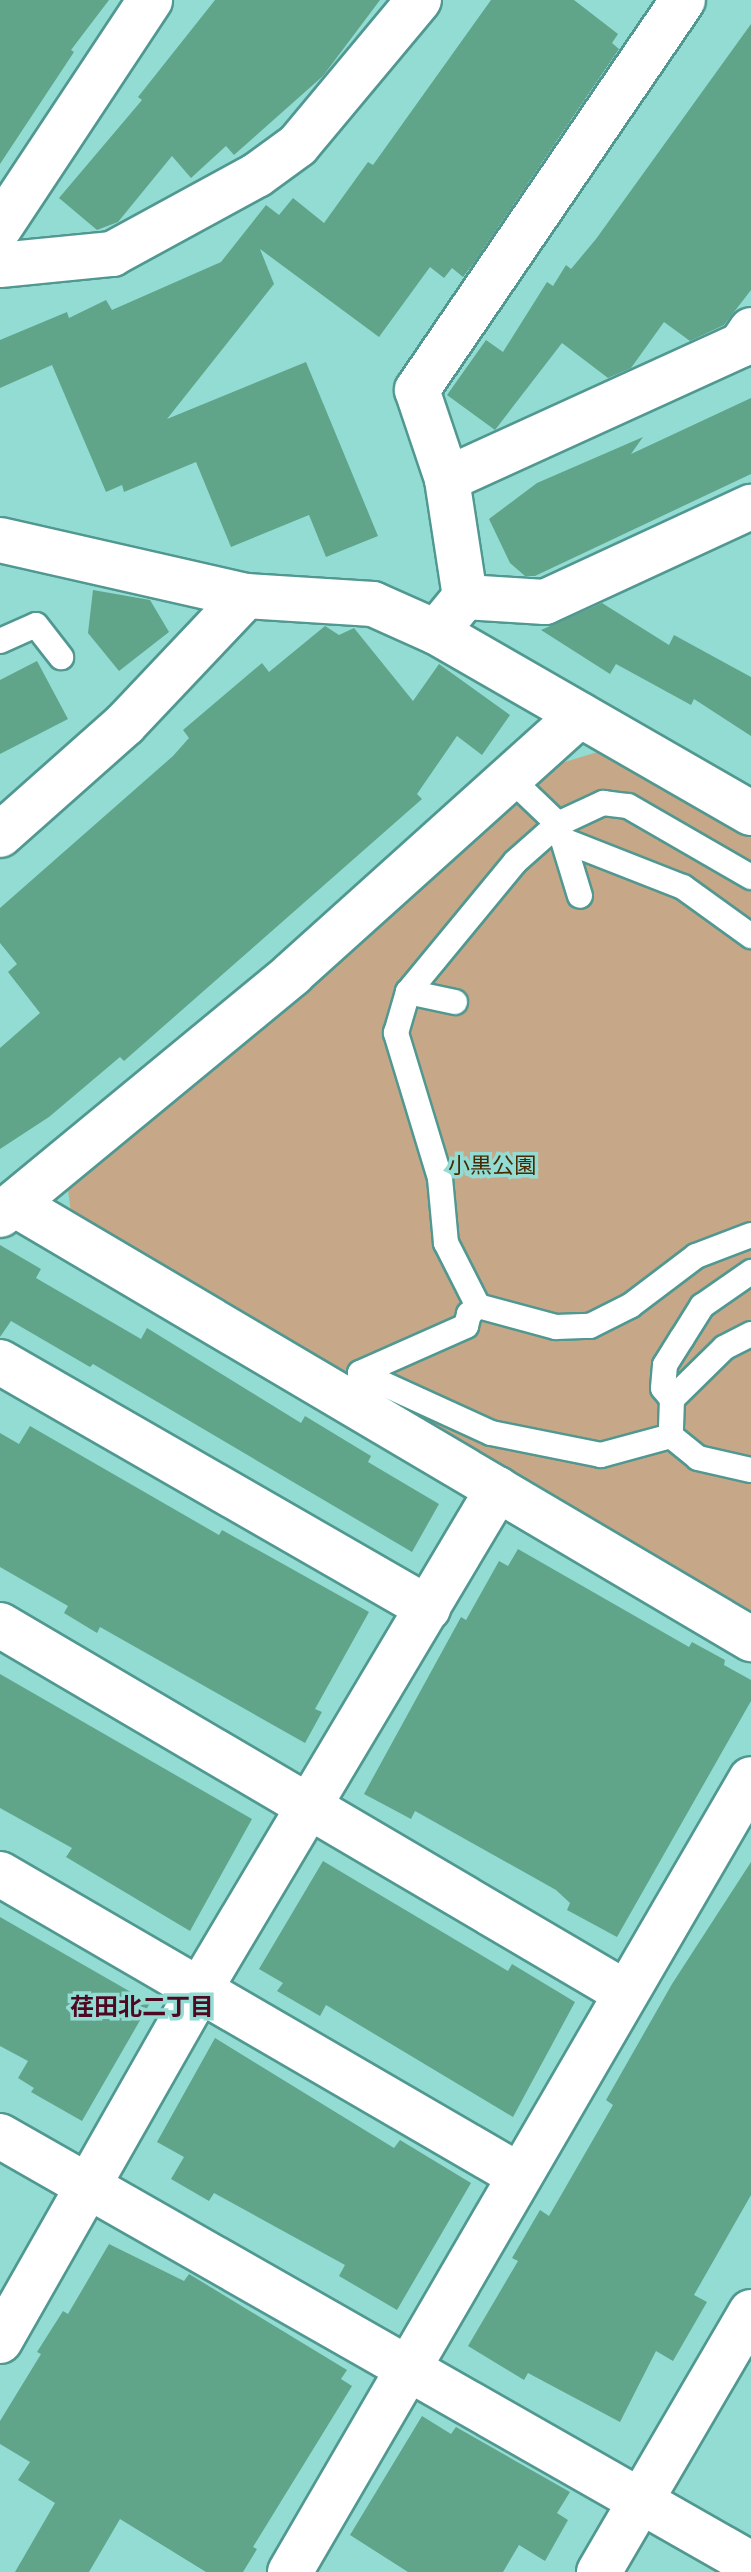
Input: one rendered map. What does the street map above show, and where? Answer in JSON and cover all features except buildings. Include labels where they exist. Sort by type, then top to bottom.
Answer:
[{"type":"street","points":[[0,227],[150,0]]},
{"type":"street","points":[[0,265],[112,254],[257,175],[298,145],[419,0]]},
{"type":"street","points":[[436,632],[465,597],[447,479],[417,390],[683,0]]},
{"type":"street","points":[[447,479],[741,345],[751,330]]},
{"type":"street","points":[[465,597],[545,602],[751,507]]},
{"type":"street","points":[[0,540],[246,596],[373,604],[436,632],[751,813]]},
{"type":"street","points":[[0,835],[125,724],[246,596]]},
{"type":"street","points":[[580,715],[292,974],[8,1210],[498,1489],[751,1639]]},
{"type":"street","points":[[0,1362],[428,1608]]},
{"type":"street","points":[[0,2341],[200,1989],[498,1489]]},
{"type":"street","points":[[0,1625],[626,1993]]},
{"type":"street","points":[[290,2572],[751,1779]]},
{"type":"street","points":[[0,1874],[520,2176]]},
{"type":"street","points":[[0,2136],[410,2365],[751,2564]]},
{"type":"street","points":[[599,2572],[751,2312]]},
{"type":"lane","points":[[0,641],[36,625],[61,657]]},
{"type":"lane","points":[[510,778],[560,832],[683,887],[751,936]]},
{"type":"lane","points":[[751,877],[628,806],[603,803],[515,862],[408,992],[396,1033],[440,1178],[446,1243],[478,1306],[556,1327],[590,1326],[630,1306],[696,1256],[751,1235]]},
{"type":"lane","points":[[560,832],[580,896]]},
{"type":"lane","points":[[408,992],[455,1002]]},
{"type":"lane","points":[[671,1436],[672,1399],[663,1388],[665,1365],[702,1306],[751,1272]]},
{"type":"lane","points":[[478,1306],[469,1314],[466,1326],[360,1373],[451,1417],[533,1441],[601,1455],[671,1436]]},
{"type":"lane","points":[[672,1399],[724,1348],[751,1334]]},
{"type":"lane","points":[[671,1436],[698,1458],[751,1470]]},
{"type":"green space","name":"小黒公園","points":[[601,751],[751,837],[751,1619],[72,1221],[67,1182],[179,1094],[558,764]]},
{"type":"district","name":"荏田北二丁目","points":[[142,2007]]}]
